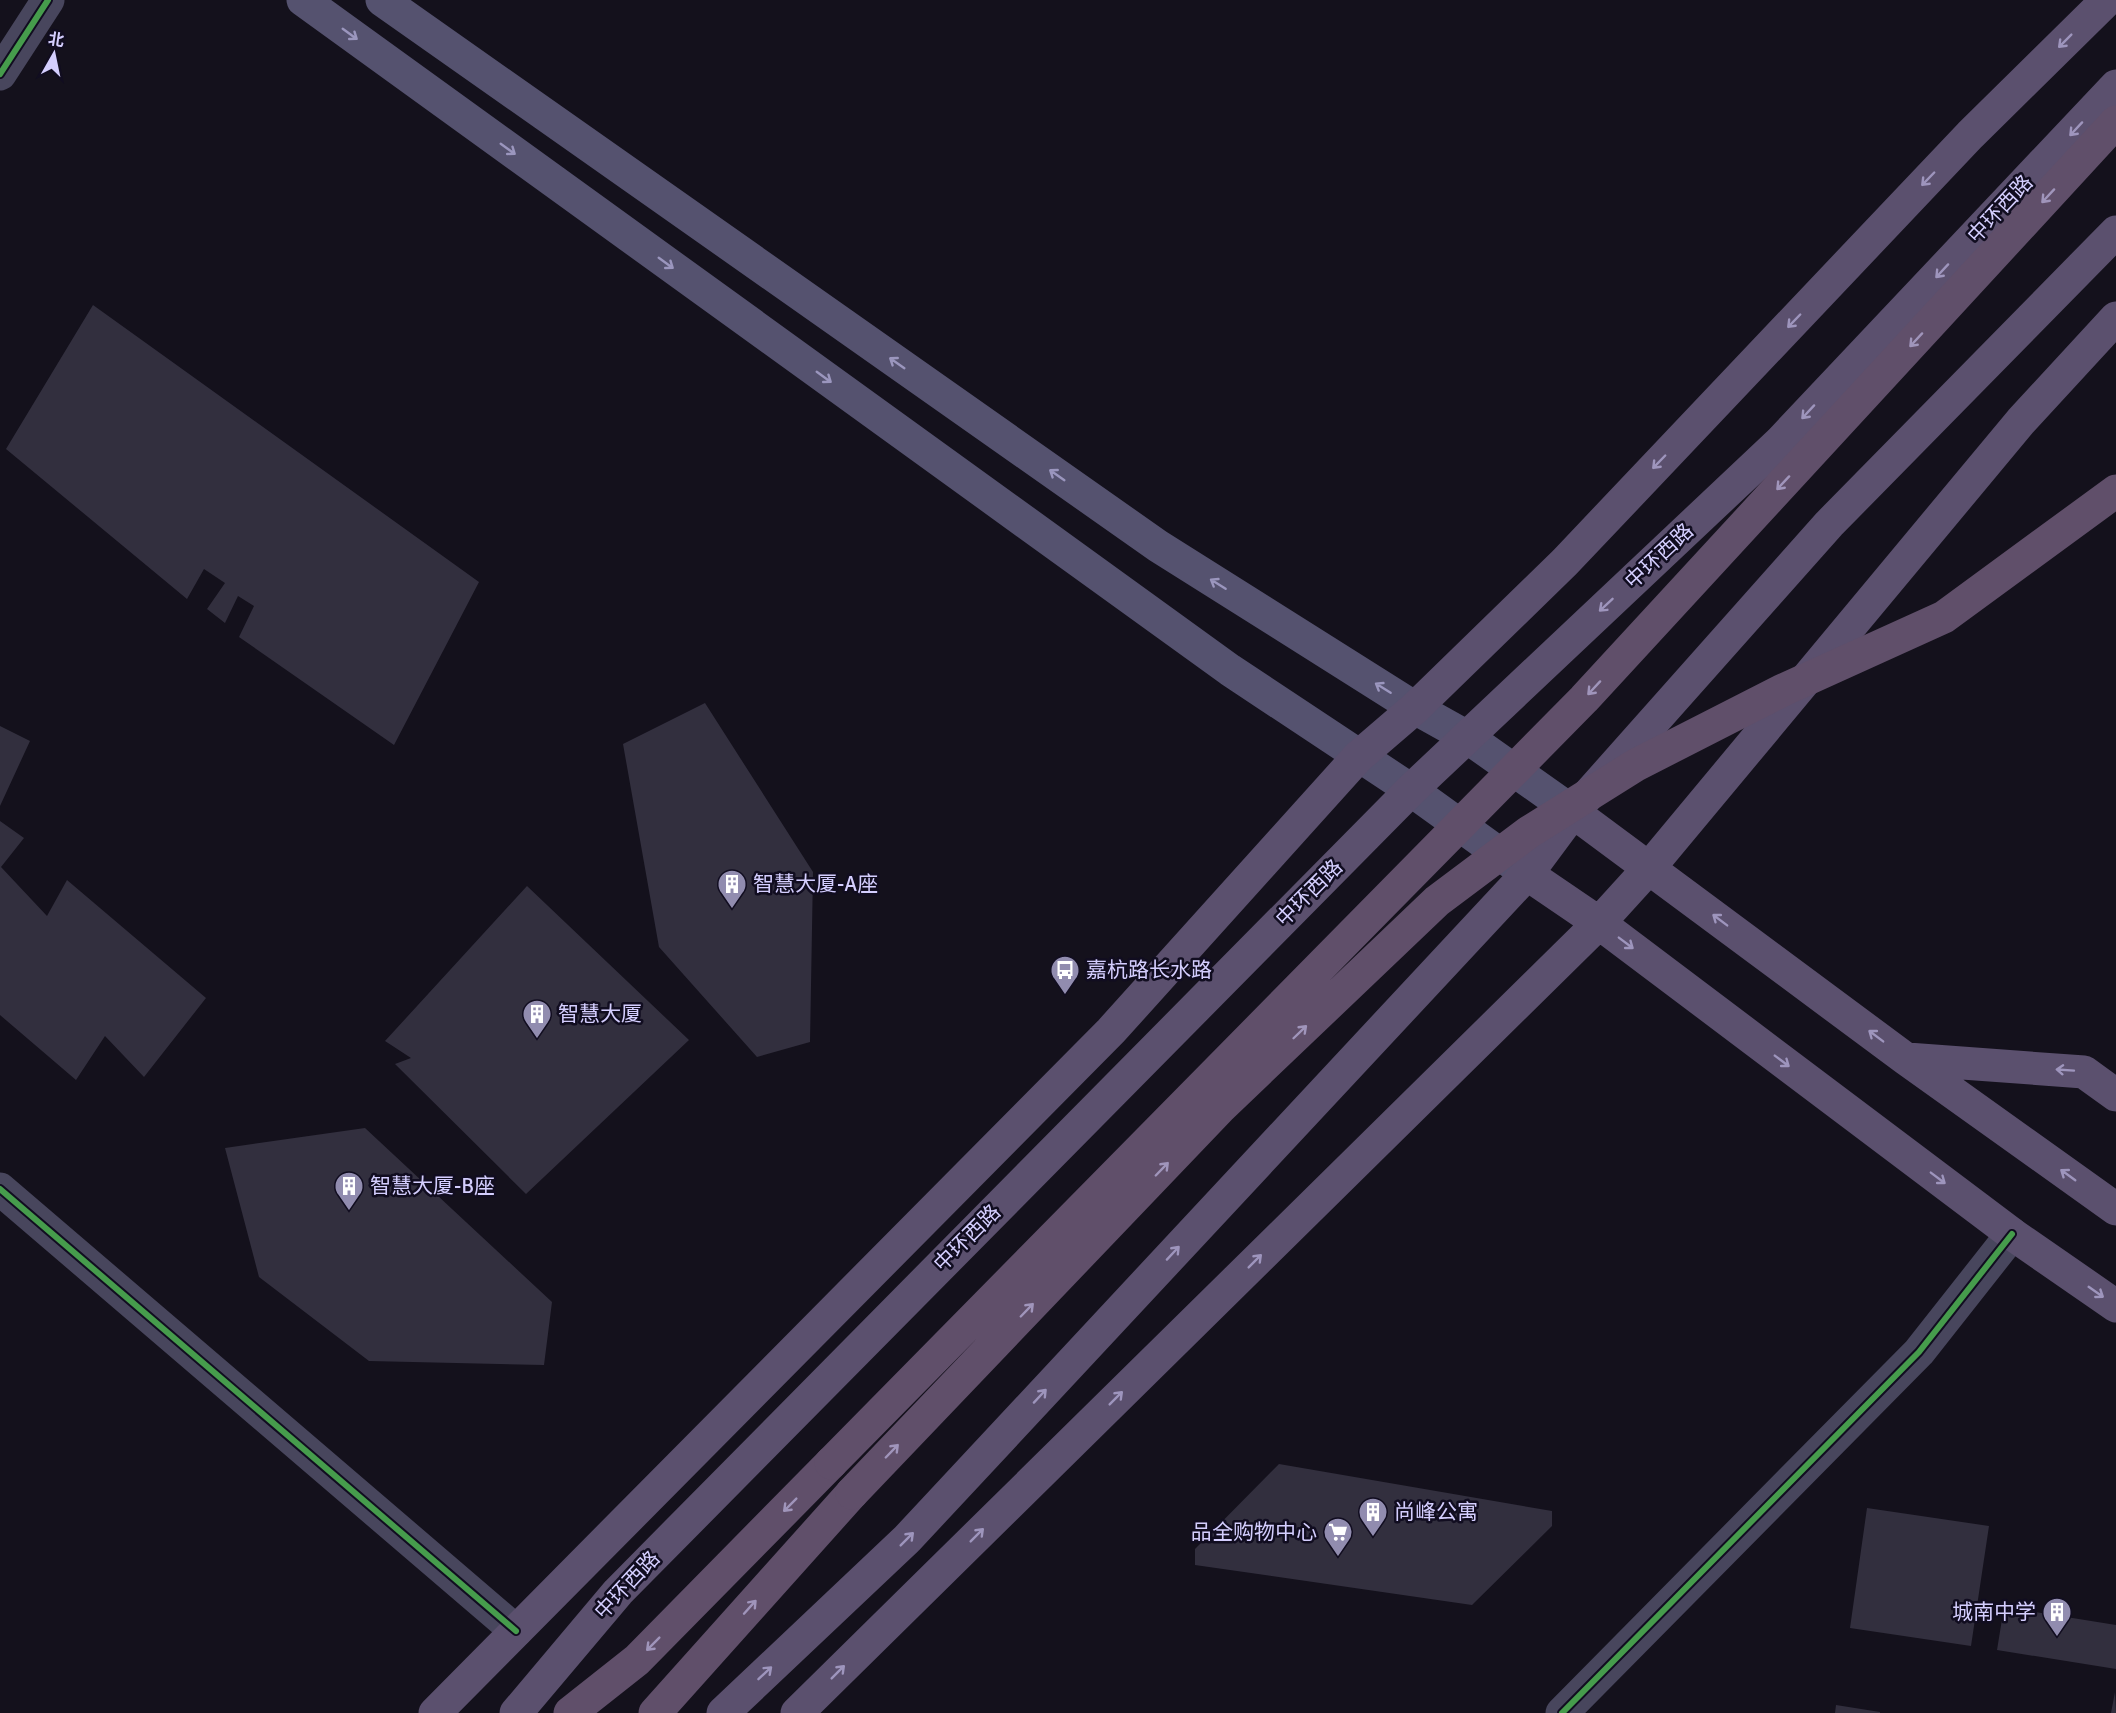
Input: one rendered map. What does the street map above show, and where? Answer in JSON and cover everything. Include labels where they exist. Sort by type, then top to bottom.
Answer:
[{"type":"highway","points":[[570,1713],[637,1660],[1584,699],[2116,122]]},
{"type":"highway","points":[[655,1713],[852,1493],[1220,1108],[1437,901],[1529,832],[1636,765],[1783,690],[1944,617],[2116,491]]},
{"type":"main road","points":[[303,0],[1220,663],[1411,790],[1527,874],[1599,922],[2012,1234],[2116,1306]]},
{"type":"main road","points":[[382,0],[1158,546],[1415,708],[1467,737],[1650,868],[1906,1059],[2116,1209]]},
{"type":"main road","points":[[435,1713],[1111,1031],[1358,756],[1415,708],[1565,562],[1970,135],[2107,0]]},
{"type":"main road","name":"中环西路","points":[[516,1713],[618,1592],[1411,790],[1780,442],[2116,86]]},
{"type":"main road","points":[[723,1713],[907,1539],[1527,874],[1573,812],[1829,524],[2116,232]]},
{"type":"main road","points":[[797,1713],[1599,922],[1650,868],[2021,421],[2116,318]]},
{"type":"main road","points":[[1906,1059],[2084,1072],[2116,1095]]},
{"type":"street","points":[[0,74],[48,0]]},
{"type":"street","points":[[0,1189],[516,1631]]},
{"type":"street","points":[[1562,1713],[1919,1352],[2012,1234]]},
{"type":"building","points":[[93,305],[479,582],[394,745],[239,637],[254,606],[238,596],[225,623],[207,609],[225,583],[204,569],[187,599],[6,449]]},
{"type":"building","name":"智慧大厦-A座","points":[[705,703],[813,872],[810,1042],[757,1057],[659,947],[623,744]]},
{"type":"building","points":[[0,726],[30,741],[0,806]]},
{"type":"building","points":[[0,821],[24,838],[1,867],[47,916],[67,880],[206,998],[144,1077],[105,1036],[76,1080],[0,1015]]},
{"type":"building","name":"智慧大厦","points":[[527,886],[689,1040],[526,1194],[395,1064],[411,1058],[385,1041]]},
{"type":"building","name":"智慧大厦-B座","points":[[365,1128],[552,1302],[544,1365],[369,1361],[259,1277],[225,1148]]},
{"type":"building","name":"尚峰公寓","points":[[1279,1464],[1552,1511],[1552,1526],[1472,1605],[1195,1565],[1195,1549]]},
{"type":"building","points":[[1867,1508],[1989,1526],[1971,1646],[1850,1628]]},
{"type":"building","name":"城南中学","points":[[2004,1607],[2116,1625],[2116,1669],[1997,1650]]},
{"type":"building","points":[[2115,1692],[2116,1713],[2111,1713]]},
{"type":"building","points":[[1836,1705],[1880,1712],[1880,1713],[1835,1713]]},
{"type":"cycle path","points":[[0,74],[48,0]]},
{"type":"cycle path","points":[[0,1189],[516,1631]]},
{"type":"cycle path","points":[[1562,1713],[1919,1352],[2012,1234]]},
{"type":"place","name":"智慧大厦-A座","points":[[732,910]]},
{"type":"place","name":"嘉杭路长水路","points":[[1065,996]]},
{"type":"place","name":"智慧大厦","points":[[537,1040]]},
{"type":"place","name":"智慧大厦-B座","points":[[349,1212]]},
{"type":"place","name":"尚峰公寓","points":[[1373,1538]]},
{"type":"place","name":"品全购物中心","points":[[1338,1558]]},
{"type":"place","name":"城南中学","points":[[2057,1638]]}]
